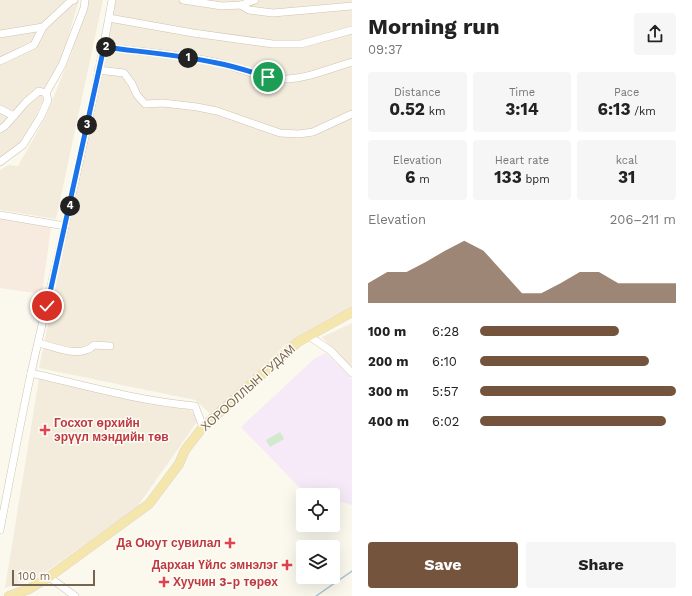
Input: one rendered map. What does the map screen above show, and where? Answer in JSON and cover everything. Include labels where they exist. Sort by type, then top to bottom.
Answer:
[{"type":"main road","name":"ХОРООЛЛЫН ГУДАМ","points":[[9,596],[29,589],[49,577],[149,504],[179,464],[185,450],[203,427],[285,352],[298,342],[352,312]]},
{"type":"street","points":[[0,61],[34,45],[43,27],[71,1],[74,0]]},
{"type":"street","points":[[0,162],[23,145],[41,116],[48,100],[46,93],[62,65],[84,8],[85,0]]},
{"type":"street","points":[[0,530],[31,373],[66,226],[104,47],[112,0]]},
{"type":"street","points":[[183,0],[222,6],[241,5],[255,0]]},
{"type":"street","points":[[241,5],[249,10],[273,13],[352,6]]},
{"type":"street","points":[[109,18],[194,33],[273,44],[301,44],[352,30]]},
{"type":"street","points":[[0,34],[43,27]]},
{"type":"street","points":[[104,47],[218,63],[276,79],[303,78],[352,62]]},
{"type":"street","points":[[98,70],[124,73],[132,84],[137,95],[145,104],[156,105],[163,103],[217,111],[280,133],[299,134],[313,132],[352,114]]},
{"type":"street","points":[[0,129],[5,126],[26,102],[39,92],[46,93]]},
{"type":"street","points":[[0,109],[14,116]]},
{"type":"street","points":[[0,215],[66,226]]},
{"type":"street","points":[[309,336],[331,351],[352,373]]},
{"type":"street","points":[[38,343],[71,351],[82,352],[94,345],[110,346]]},
{"type":"street","points":[[31,373],[144,399],[195,406],[203,427]]},
{"type":"street","points":[[49,577],[75,596]]},
{"type":"shaded area","points":[[0,0],[79,0],[61,62],[21,148],[0,160]]},
{"type":"shaded area","points":[[88,0],[103,0],[56,219],[0,210],[0,170],[9,165],[18,166],[44,120],[72,52]]},
{"type":"shaded area","points":[[114,0],[352,0],[352,309],[284,346],[213,416],[195,400],[39,368]]},
{"type":"shaded area","points":[[0,216],[51,227],[42,294],[0,288]]},
{"type":"shaded area","points":[[352,323],[352,369],[348,367],[322,337]]},
{"type":"shaded area","points":[[326,353],[352,379],[352,505],[340,502],[340,488],[300,488],[241,427],[314,359]]},
{"type":"shaded area","points":[[39,378],[186,406],[199,419],[137,507],[40,576],[5,588]]},
{"type":"green space","points":[[280,432],[284,439],[270,447],[266,440]]},
{"type":"waterway","points":[[316,596],[352,571]]},
{"type":"place","name":"Госхот өрхийн эрүүл мэндийн төв","points":[[45,430]]},
{"type":"place","name":"Да Оюут сувилал","points":[[230,543]]},
{"type":"place","name":"Дархан Үйлс эмнэлэг","points":[[287,565]]},
{"type":"place","name":"Хуучин 3-р төрөх","points":[[164,582]]},
{"type":"route","points":[[47,306],[104,47],[218,63],[268,77]]}]
